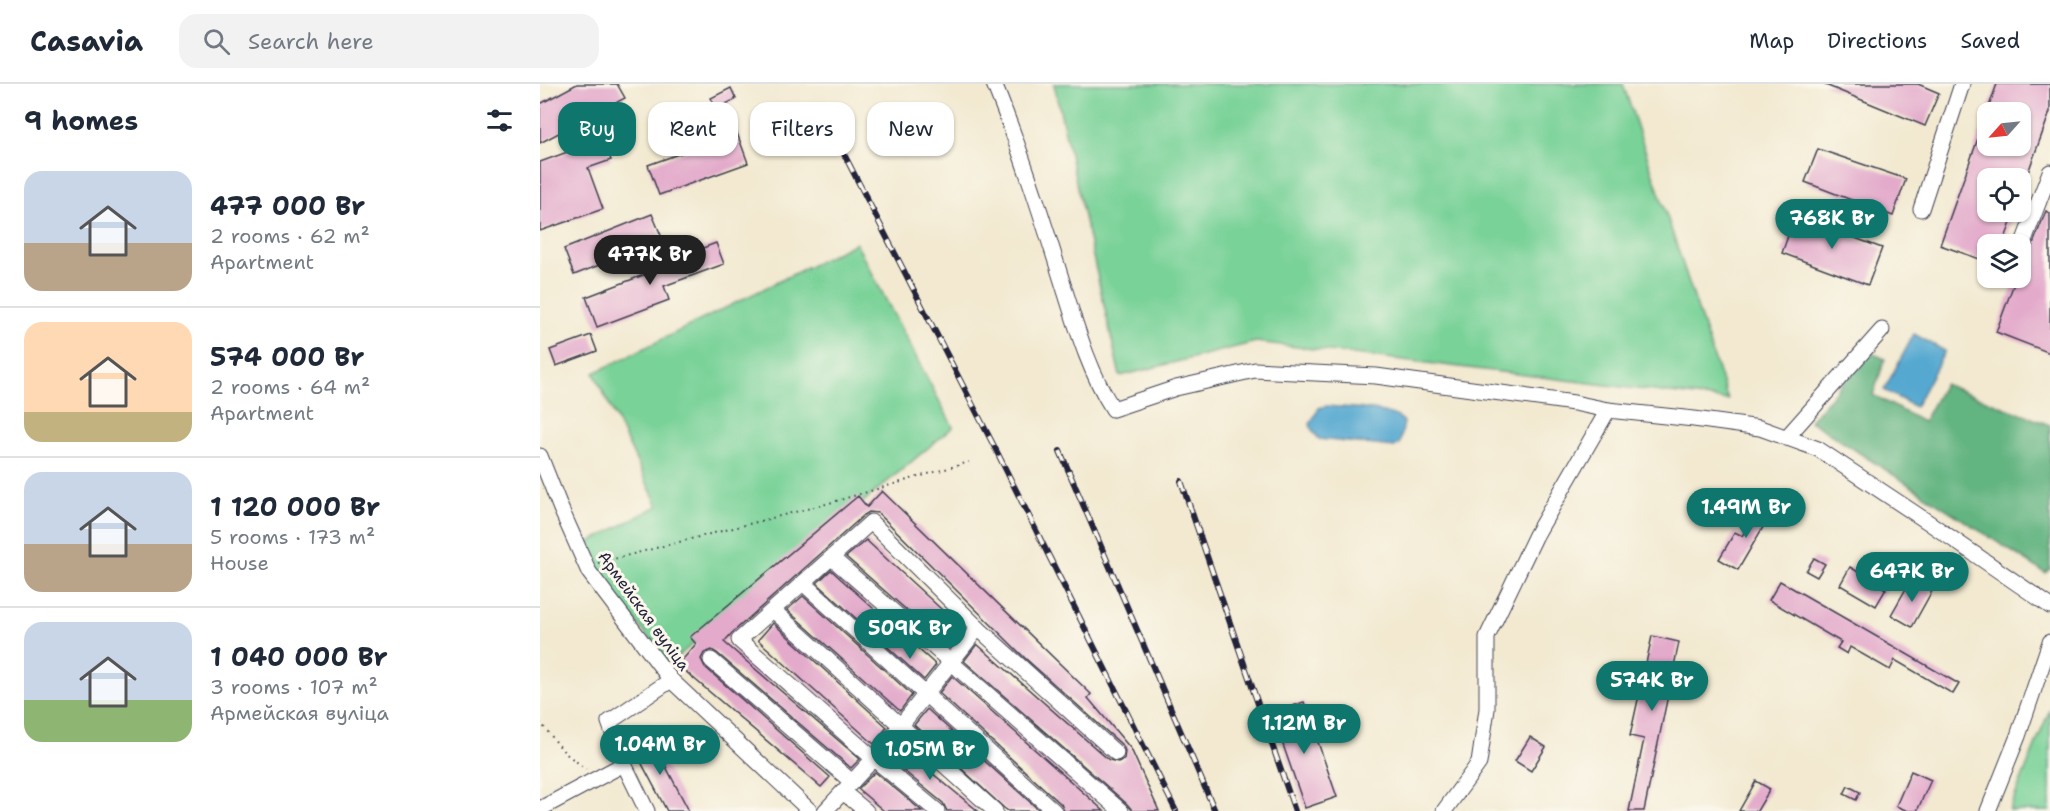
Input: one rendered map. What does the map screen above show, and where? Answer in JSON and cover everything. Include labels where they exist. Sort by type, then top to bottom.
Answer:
[{"type":"street","points":[[994,84],[1033,189],[1080,335],[1102,393],[1113,409],[1176,388],[1255,370],[1376,376],[1574,403],[1608,410],[1760,428],[1818,449],[2050,606]]},
{"type":"street","points":[[1921,209],[1962,84]]},
{"type":"street","points":[[2026,234],[2050,172]]},
{"type":"street","points":[[1786,438],[1882,330]]},
{"type":"street","points":[[1444,811],[1479,763],[1487,709],[1487,637],[1536,535],[1608,410]]},
{"type":"street","name":"Армейская вуліца","points":[[540,456],[587,566],[671,680],[810,811]]},
{"type":"street","points":[[937,811],[874,759],[739,639],[871,522],[978,628],[1116,753]]},
{"type":"street","points":[[832,558],[1121,811]]},
{"type":"street","points":[[803,583],[1054,811]]},
{"type":"street","points":[[773,610],[995,811]]},
{"type":"street","points":[[825,811],[874,759],[978,628]]},
{"type":"street","points":[[1988,811],[2018,736],[2050,642]]},
{"type":"street","points":[[711,660],[848,787],[866,811]]},
{"type":"street","points":[[647,811],[624,764],[609,722],[671,680]]},
{"type":"street","points":[[540,808],[624,764]]},
{"type":"path","points":[[587,566],[826,504],[969,462]]},
{"type":"path","points":[[540,722],[566,753],[586,770]]},
{"type":"green space","points":[[1054,84],[1623,84],[1728,400],[1256,342],[1120,376]]},
{"type":"green space","points":[[856,243],[953,427],[669,664],[588,560],[582,546],[658,506],[594,373]]},
{"type":"green space","points":[[1869,352],[1885,359],[1873,395],[1923,422],[1944,384],[2050,425],[2050,569],[2045,573],[1810,421]]},
{"type":"green space","points":[[2050,709],[2050,811],[2009,811]]},
{"type":"water","points":[[1914,334],[1945,351],[1915,407],[1884,390]]},
{"type":"water","points":[[1327,406],[1368,409],[1398,417],[1404,422],[1400,444],[1394,447],[1319,439],[1310,424],[1319,408]]},
{"type":"building","points":[[577,84],[617,84],[625,98],[617,102],[558,102],[558,133],[540,143],[540,104]]},
{"type":"building","points":[[1823,84],[1918,84],[1939,93],[1925,126]]},
{"type":"building","points":[[1997,84],[2050,84],[2050,112],[2030,168],[1977,168],[1977,222],[2011,222],[2007,234],[1977,234],[1977,258],[1940,245],[1977,141],[1977,156],[2031,156],[2031,102],[1991,102]]},
{"type":"building","points":[[731,88],[736,99],[730,102],[713,102],[711,98]]},
{"type":"building","points":[[738,136],[748,163],[659,195],[648,165],[673,156],[738,156]]},
{"type":"building","points":[[1818,149],[1906,179],[1893,216],[1805,182]]},
{"type":"building","points":[[558,155],[609,156],[611,160],[588,168],[603,209],[540,231],[540,162]]},
{"type":"building","points":[[2046,211],[2050,213],[2050,353],[1996,332],[2012,288],[2031,288],[2031,249]]},
{"type":"building","points":[[652,214],[663,240],[574,275],[564,249]]},
{"type":"building","points":[[1795,216],[1882,248],[1868,285],[1782,253]]},
{"type":"building","points":[[716,243],[724,264],[664,286],[669,300],[597,327],[586,297],[667,266],[666,262]]},
{"type":"building","points":[[591,335],[597,351],[556,366],[550,350]]},
{"type":"building","points":[[882,491],[1091,694],[1088,698],[1131,749],[1159,811],[1133,811],[964,661],[977,644],[1109,760],[1118,762],[1124,759],[1123,746],[1026,659],[878,513],[869,512],[864,515],[724,642],[860,759],[851,768],[717,653],[712,650],[704,653],[701,659],[705,667],[830,777],[821,787],[678,665],[696,644],[690,637],[858,496],[867,507]]},
{"type":"building","points":[[1761,503],[1773,510],[1738,570],[1719,559],[1735,532],[1742,536]]},
{"type":"building","points":[[866,540],[964,630],[950,648],[846,557]]},
{"type":"building","points":[[1814,558],[1825,564],[1817,577],[1806,571]]},
{"type":"building","points":[[1850,567],[1886,589],[1876,606],[1840,585]]},
{"type":"building","points":[[831,570],[936,665],[924,680],[817,583]]},
{"type":"building","points":[[1911,580],[1932,591],[1912,627],[1891,615]]},
{"type":"building","points":[[1780,581],[1959,684],[1953,694],[1895,660],[1890,670],[1850,647],[1847,654],[1837,648],[1841,642],[1769,600]]},
{"type":"building","points":[[803,596],[912,695],[900,711],[787,610]]},
{"type":"building","points":[[773,623],[887,727],[874,744],[758,640]]},
{"type":"building","points":[[1652,636],[1679,642],[1644,811],[1629,811],[1644,739],[1630,736]]},
{"type":"building","points":[[952,676],[1104,811],[1064,811],[1061,804],[939,693]]},
{"type":"building","points":[[1304,702],[1337,797],[1305,808],[1272,713]]},
{"type":"building","points":[[927,709],[1040,811],[1008,811],[1004,808],[914,725]]},
{"type":"building","points":[[650,736],[689,811],[667,811],[632,745]]},
{"type":"building","points":[[1530,737],[1546,747],[1531,771],[1515,761]]},
{"type":"building","points":[[898,745],[978,811],[947,811],[943,803],[888,758]]},
{"type":"building","points":[[1911,771],[1931,780],[1917,811],[1908,811],[1896,806]]},
{"type":"building","points":[[875,772],[922,811],[884,811],[858,789]]},
{"type":"building","points":[[1756,781],[1770,789],[1757,811],[1739,811]]},
{"type":"building","points":[[1848,786],[1860,792],[1856,800],[1844,794]]},
{"type":"railway","points":[[845,156],[995,448],[1176,811]]},
{"type":"railway","points":[[1060,451],[1215,811]]},
{"type":"railway","points":[[1181,481],[1295,811]]}]
